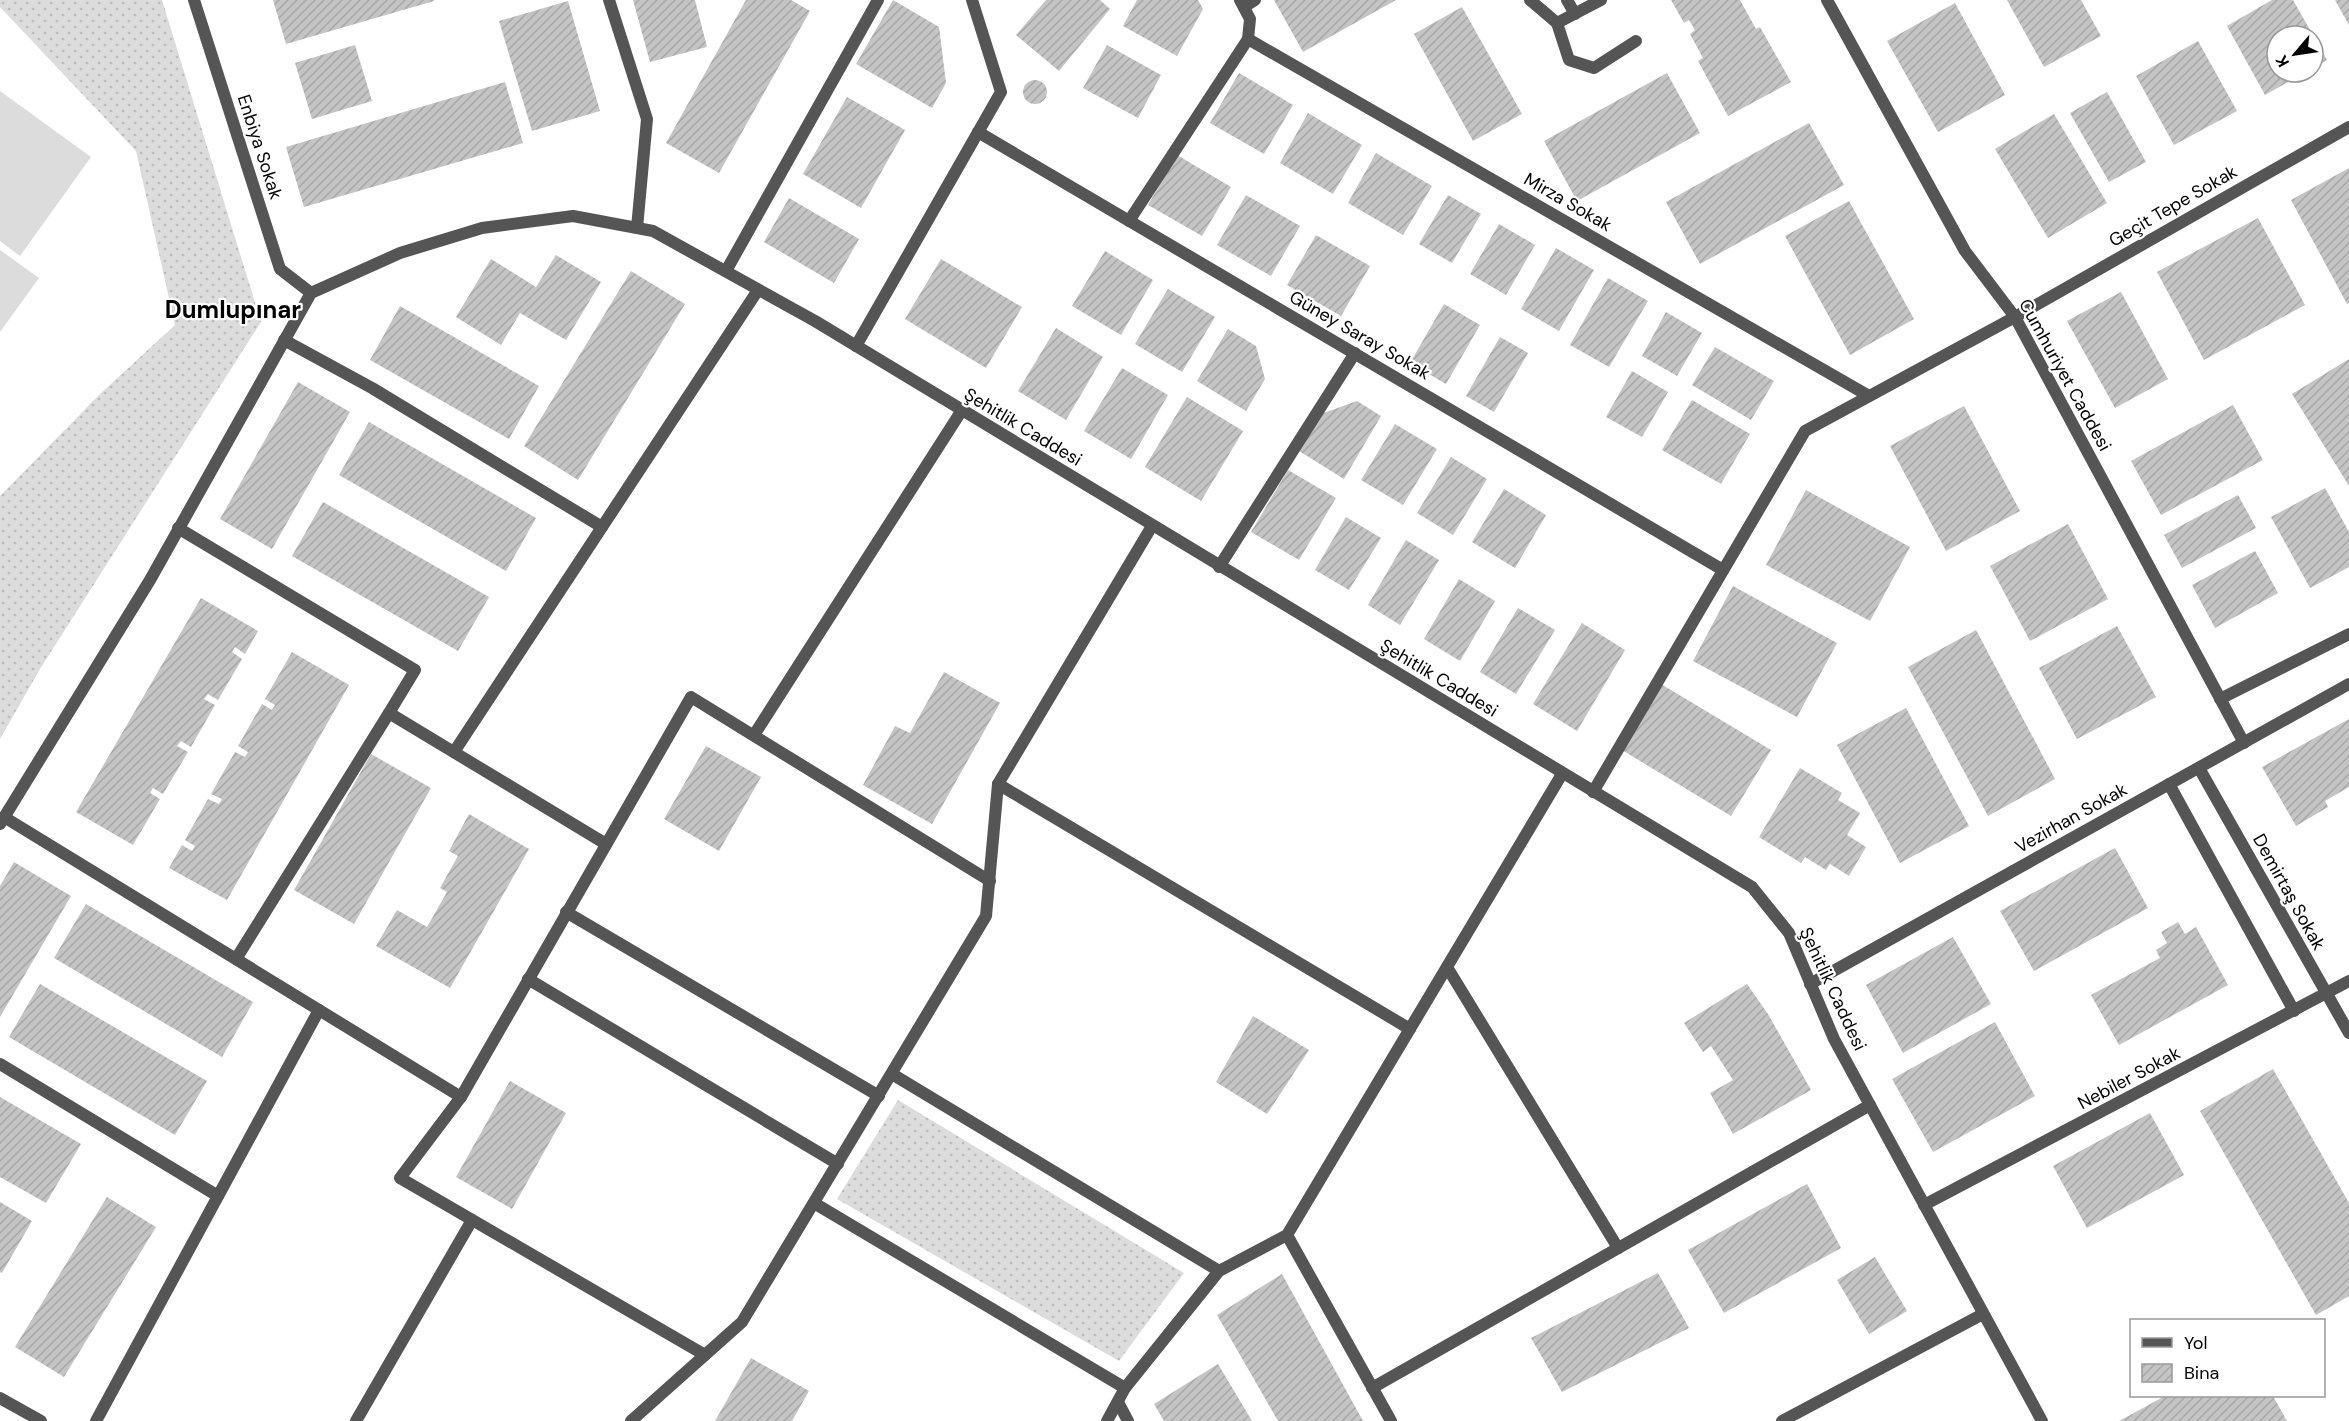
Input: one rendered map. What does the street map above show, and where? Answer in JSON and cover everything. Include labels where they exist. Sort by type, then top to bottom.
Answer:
[{"type":"street","name":"Enbiya Sokak","points":[[194,0],[280,269],[311,293]]},
{"type":"street","points":[[609,0],[647,119],[637,228]]},
{"type":"street","points":[[726,272],[878,0]]},
{"type":"street","points":[[856,346],[1001,92],[972,0]]},
{"type":"street","points":[[1129,221],[1248,39],[1250,19],[1242,3],[1255,0]]},
{"type":"street","points":[[1530,0],[1557,23],[1569,60],[1594,68],[1636,41]]},
{"type":"street","points":[[1567,0],[1575,14]]},
{"type":"street","points":[[1557,23],[1601,0]]},
{"type":"street","name":"Cumhuriyet Caddesi","points":[[1827,0],[1965,251],[2015,317],[2244,743]]},
{"type":"street","name":"Mirza Sokak","points":[[1248,39],[1869,396]]},
{"type":"street","name":"Geçit Tepe Sokak","points":[[1593,792],[1805,431],[2015,317],[2349,128]]},
{"type":"street","name":"Güney Saray Sokak","points":[[978,132],[1723,570]]},
{"type":"street","name":"Şehitlik Caddesi","points":[[311,293],[400,253],[482,228],[573,216],[653,231],[856,346],[1752,887],[1789,933],[1833,1039],[2042,1421]]},
{"type":"street","points":[[454,752],[758,290]]},
{"type":"street","points":[[311,293],[150,580],[2,821],[236,959],[460,1096]]},
{"type":"street","points":[[284,340],[372,388],[602,527]]},
{"type":"street","points":[[1219,567],[1354,353]]},
{"type":"street","points":[[754,735],[962,410]]},
{"type":"street","points":[[630,1421],[742,1322],[986,916],[998,784],[1152,526]]},
{"type":"street","points":[[178,528],[415,670],[236,959]]},
{"type":"street","points":[[2220,699],[2349,634]]},
{"type":"street","name":"Vezirhan Sokak","points":[[1810,984],[2349,684]]},
{"type":"street","points":[[705,1355],[400,1178],[460,1096],[691,697],[990,881]]},
{"type":"street","points":[[389,713],[606,844]]},
{"type":"street","name":"Demirtaş Sokak","points":[[2199,768],[2349,1033]]},
{"type":"street","points":[[1107,1421],[1125,1388],[1219,1271],[1287,1235],[1562,774]]},
{"type":"street","points":[[998,784],[1410,1029]]},
{"type":"street","points":[[2169,784],[2294,1011]]},
{"type":"street","points":[[566,912],[879,1096]]},
{"type":"street","points":[[1447,967],[1618,1248]]},
{"type":"street","points":[[528,979],[838,1164]]},
{"type":"street","name":"Nebiler Sokak","points":[[1924,1205],[2349,981]]},
{"type":"street","points":[[96,1421],[319,1010]]},
{"type":"street","points":[[0,1064],[218,1196]]},
{"type":"street","points":[[892,1074],[1219,1271]]},
{"type":"street","points":[[1372,1388],[1870,1105]]},
{"type":"street","points":[[814,1203],[1125,1388]]},
{"type":"street","points":[[356,1421],[472,1220]]},
{"type":"street","points":[[1287,1235],[1390,1421]]},
{"type":"street","points":[[1782,1421],[1983,1314]]},
{"type":"street","points":[[0,1398],[41,1421]]},
{"type":"street","points":[[1118,1402],[1128,1421]]},
{"type":"shaded area","points":[[0,0],[162,0],[261,322],[40,669],[0,739],[0,496],[100,394],[175,325],[136,151],[0,7]]},
{"type":"shaded area","points":[[0,91],[91,157],[20,256],[0,241]]},
{"type":"shaded area","points":[[0,250],[39,278],[0,332]]},
{"type":"shaded area","points":[[898,1100],[1184,1273],[1119,1361],[837,1199]]},
{"type":"building","points":[[273,0],[434,0],[434,1],[286,44]]},
{"type":"building","points":[[633,0],[695,0],[707,47],[650,62]]},
{"type":"building","points":[[746,0],[791,0],[810,11],[719,173],[666,143]]},
{"type":"building","points":[[893,0],[939,27],[946,83],[932,108],[856,64]]},
{"type":"building","points":[[1046,0],[1100,0],[1110,9],[1059,71],[1016,35]]},
{"type":"building","points":[[1137,0],[1198,0],[1203,9],[1177,56],[1123,26]]},
{"type":"building","points":[[1274,0],[1396,0],[1303,52]]},
{"type":"building","points":[[1671,0],[1740,0],[1756,29],[1760,27],[1791,82],[1728,116],[1698,61],[1703,58],[1690,34],[1695,30],[1689,20],[1684,23]]},
{"type":"building","points":[[2007,0],[2081,0],[2101,36],[2044,67]]},
{"type":"building","points":[[2272,0],[2293,0],[2307,24],[2265,24],[2265,84],[2285,84],[2265,95],[2227,26]]},
{"type":"building","points":[[2335,0],[2349,0],[2349,25]]},
{"type":"building","points":[[568,1],[600,111],[532,131],[499,21]]},
{"type":"building","points":[[1955,3],[2005,95],[1938,132],[1887,41]]},
{"type":"building","points":[[1462,7],[1522,114],[1473,141],[1414,34]]},
{"type":"building","points":[[2198,41],[2237,111],[2174,145],[2136,76]]},
{"type":"building","points":[[355,45],[372,101],[312,119],[295,63]]},
{"type":"building","points":[[1107,45],[1161,75],[1138,118],[1083,88]]},
{"type":"building","points":[[1239,73],[1293,105],[1264,154],[1210,123]]},
{"type":"building","points":[[1667,73],[1700,133],[1577,201],[1544,141]]},
{"type":"building","points":[[1035,80],[1040,81],[1046,87],[1046,97],[1040,103],[1035,104],[1030,103],[1024,97],[1023,92],[1024,87],[1030,81]]},
{"type":"building","points":[[505,82],[523,143],[304,207],[286,147]]},
{"type":"building","points":[[2107,92],[2146,162],[2109,182],[2070,113]]},
{"type":"building","points":[[847,97],[905,130],[861,208],[803,174]]},
{"type":"building","points":[[1308,113],[1362,145],[1333,194],[1280,163]]},
{"type":"building","points":[[2054,114],[2107,203],[2048,238],[1995,149]]},
{"type":"building","points":[[1809,123],[1844,185],[1700,264],[1666,202]]},
{"type":"building","points":[[1376,153],[1432,186],[1403,235],[1348,203]]},
{"type":"building","points":[[1177,155],[1231,187],[1202,236],[1148,205]]},
{"type":"building","points":[[2349,168],[2349,303],[2347,304],[2291,200]]},
{"type":"building","points":[[1246,195],[1300,226],[1271,276],[1217,245]]},
{"type":"building","points":[[1448,195],[1481,214],[1452,263],[1419,244]]},
{"type":"building","points":[[789,198],[859,239],[834,283],[764,242]]},
{"type":"building","points":[[1849,201],[1914,319],[1850,355],[1785,236]]},
{"type":"building","points":[[2258,218],[2305,305],[2204,360],[2157,272]]},
{"type":"building","points":[[1499,224],[1535,245],[1506,295],[1470,274]]},
{"type":"building","points":[[1316,235],[1370,266],[1341,316],[1287,285]]},
{"type":"building","points":[[1556,248],[1594,270],[1559,331],[1521,309]]},
{"type":"building","points":[[1105,251],[1153,280],[1121,335],[1072,306]]},
{"type":"building","points":[[556,255],[601,282],[566,340],[520,313],[501,345],[456,317],[491,259],[536,287]]},
{"type":"building","points":[[941,259],[1022,307],[986,368],[905,319]]},
{"type":"building","points":[[631,271],[685,304],[578,480],[524,446]]},
{"type":"building","points":[[1608,278],[1648,301],[1609,367],[1570,345]]},
{"type":"building","points":[[1168,289],[1215,317],[1182,372],[1135,344]]},
{"type":"building","points":[[2121,292],[2168,379],[2115,408],[2067,321]]},
{"type":"building","points":[[1444,304],[1480,325],[1446,384],[1410,363]]},
{"type":"building","points":[[400,306],[539,386],[509,439],[370,360]]},
{"type":"building","points":[[1666,312],[1702,333],[1677,376],[1642,356]]},
{"type":"building","points":[[1056,328],[1103,357],[1066,420],[1018,391]]},
{"type":"building","points":[[1228,329],[1256,346],[1265,379],[1246,411],[1197,381]]},
{"type":"building","points":[[1500,337],[1528,353],[1494,412],[1466,396]]},
{"type":"building","points":[[1715,347],[1774,381],[1751,420],[1692,385]]},
{"type":"building","points":[[2349,359],[2349,486],[2292,394]]},
{"type":"building","points":[[1122,368],[1168,395],[1131,459],[1084,431]]},
{"type":"building","points":[[1632,371],[1668,392],[1642,437],[1606,417]]},
{"type":"building","points":[[298,382],[350,412],[272,549],[220,519]]},
{"type":"building","points":[[1187,397],[1243,431],[1201,501],[1145,467]]},
{"type":"building","points":[[1692,400],[1750,434],[1721,484],[1662,450]]},
{"type":"building","points":[[1357,401],[1381,416],[1344,479],[1299,451],[1321,414]]},
{"type":"building","points":[[2233,405],[2263,460],[2161,515],[2131,461]]},
{"type":"building","points":[[1964,406],[2020,511],[1946,551],[1890,446]]},
{"type":"building","points":[[369,422],[536,518],[506,571],[339,475]]},
{"type":"building","points":[[1395,424],[1437,449],[1403,505],[1361,480]]},
{"type":"building","points":[[1451,457],[1487,479],[1453,535],[1417,513]]},
{"type":"building","points":[[1288,470],[1336,498],[1299,560],[1251,532]]},
{"type":"building","points":[[2325,488],[2349,532],[2349,567],[2310,588],[2271,517]]},
{"type":"building","points":[[1504,489],[1546,515],[1515,568],[1472,542]]},
{"type":"building","points":[[1806,490],[1910,547],[1870,621],[1766,565]]},
{"type":"building","points":[[2238,495],[2256,528],[2182,568],[2164,535]]},
{"type":"building","points":[[323,502],[489,597],[458,651],[292,556]]},
{"type":"building","points":[[1346,517],[1381,538],[1349,590],[1315,570]]},
{"type":"building","points":[[2068,524],[2108,599],[2030,641],[1990,566]]},
{"type":"building","points":[[1406,540],[1439,560],[1400,625],[1368,605]]},
{"type":"building","points":[[2255,551],[2278,593],[2215,628],[2192,585]]},
{"type":"building","points":[[1459,579],[1495,601],[1460,661],[1424,639]]},
{"type":"building","points":[[1733,586],[1837,643],[1797,717],[1693,661]]},
{"type":"building","points":[[201,598],[258,631],[245,654],[235,647],[232,652],[242,659],[218,700],[208,694],[204,699],[215,705],[191,747],[181,741],[177,746],[188,752],[163,794],[153,788],[150,793],[160,799],[133,845],[76,812]]},
{"type":"building","points":[[1518,608],[1555,630],[1516,694],[1480,672]]},
{"type":"building","points":[[1582,623],[1625,650],[1577,731],[1533,704]]},
{"type":"building","points":[[2117,626],[2156,697],[2077,739],[2039,668]]},
{"type":"building","points":[[1976,630],[2055,779],[1988,816],[1908,667]]},
{"type":"building","points":[[292,652],[349,685],[227,900],[169,868],[182,845],[192,851],[195,846],[185,840],[208,799],[219,804],[222,799],[211,794],[235,752],[245,757],[248,752],[238,746],[262,704],[272,710],[275,705],[265,699]]},
{"type":"building","points":[[944,672],[1000,703],[932,824],[863,785],[895,726],[910,733]]},
{"type":"building","points":[[1661,684],[1771,750],[1731,816],[1622,750]]},
{"type":"building","points":[[1906,708],[1969,826],[1900,863],[1837,745]]},
{"type":"building","points":[[2349,719],[2349,787],[2325,801],[2328,807],[2296,826],[2262,767]]},
{"type":"building","points":[[706,746],[761,777],[719,851],[664,819]]},
{"type":"building","points":[[371,754],[431,788],[354,924],[294,890]]},
{"type":"building","points":[[1800,768],[1842,793],[1838,800],[1860,813],[1847,835],[1866,847],[1849,876],[1830,864],[1826,870],[1805,857],[1801,863],[1759,837]]},
{"type":"building","points":[[469,814],[529,849],[450,988],[376,946],[397,910],[427,927],[447,892],[440,888],[458,856],[449,851]]},
{"type":"building","points":[[2115,848],[2148,908],[2034,971],[2000,911]]},
{"type":"building","points":[[14,862],[71,896],[0,1017],[0,886]]},
{"type":"building","points":[[86,904],[253,1002],[222,1057],[54,958]]},
{"type":"building","points":[[2178,922],[2185,934],[2196,927],[2228,985],[2119,1045],[2091,995],[2160,958],[2156,950],[2167,943],[2161,932]]},
{"type":"building","points":[[1953,937],[1991,1004],[1903,1053],[1866,985]]},
{"type":"building","points":[[40,984],[207,1081],[175,1135],[9,1037]]},
{"type":"building","points":[[1747,984],[1768,1014],[1811,1090],[1733,1134],[1710,1093],[1733,1080],[1711,1046],[1703,1052],[1684,1023]]},
{"type":"building","points":[[1253,1016],[1309,1050],[1267,1114],[1216,1082]]},
{"type":"building","points":[[1995,1022],[2035,1096],[1933,1152],[1892,1079]]},
{"type":"building","points":[[2273,1069],[2349,1203],[2349,1296],[2316,1315],[2200,1111]]},
{"type":"building","points":[[510,1081],[566,1113],[512,1209],[456,1177]]},
{"type":"building","points":[[0,1097],[81,1144],[46,1203],[0,1177]]},
{"type":"building","points":[[2150,1113],[2184,1175],[2087,1228],[2053,1166]]},
{"type":"building","points":[[1807,1184],[1841,1248],[1724,1313],[1688,1250]]},
{"type":"building","points":[[107,1197],[156,1227],[64,1377],[15,1347]]},
{"type":"building","points":[[0,1202],[32,1221],[2,1273],[0,1272]]},
{"type":"building","points":[[1875,1257],[1907,1311],[1869,1334],[1837,1280]]},
{"type":"building","points":[[1658,1273],[1689,1328],[1562,1392],[1531,1338]]},
{"type":"building","points":[[1282,1274],[1363,1421],[1278,1421],[1217,1315]]},
{"type":"building","points":[[751,1358],[809,1391],[792,1421],[715,1421]]},
{"type":"building","points":[[1218,1364],[1252,1421],[1164,1421],[1154,1404]]},
{"type":"building","points":[[2163,1397],[2274,1397],[2287,1421],[2119,1421]]},
{"type":"district","name":"Dumlupınar","points":[[233,309]]}]
